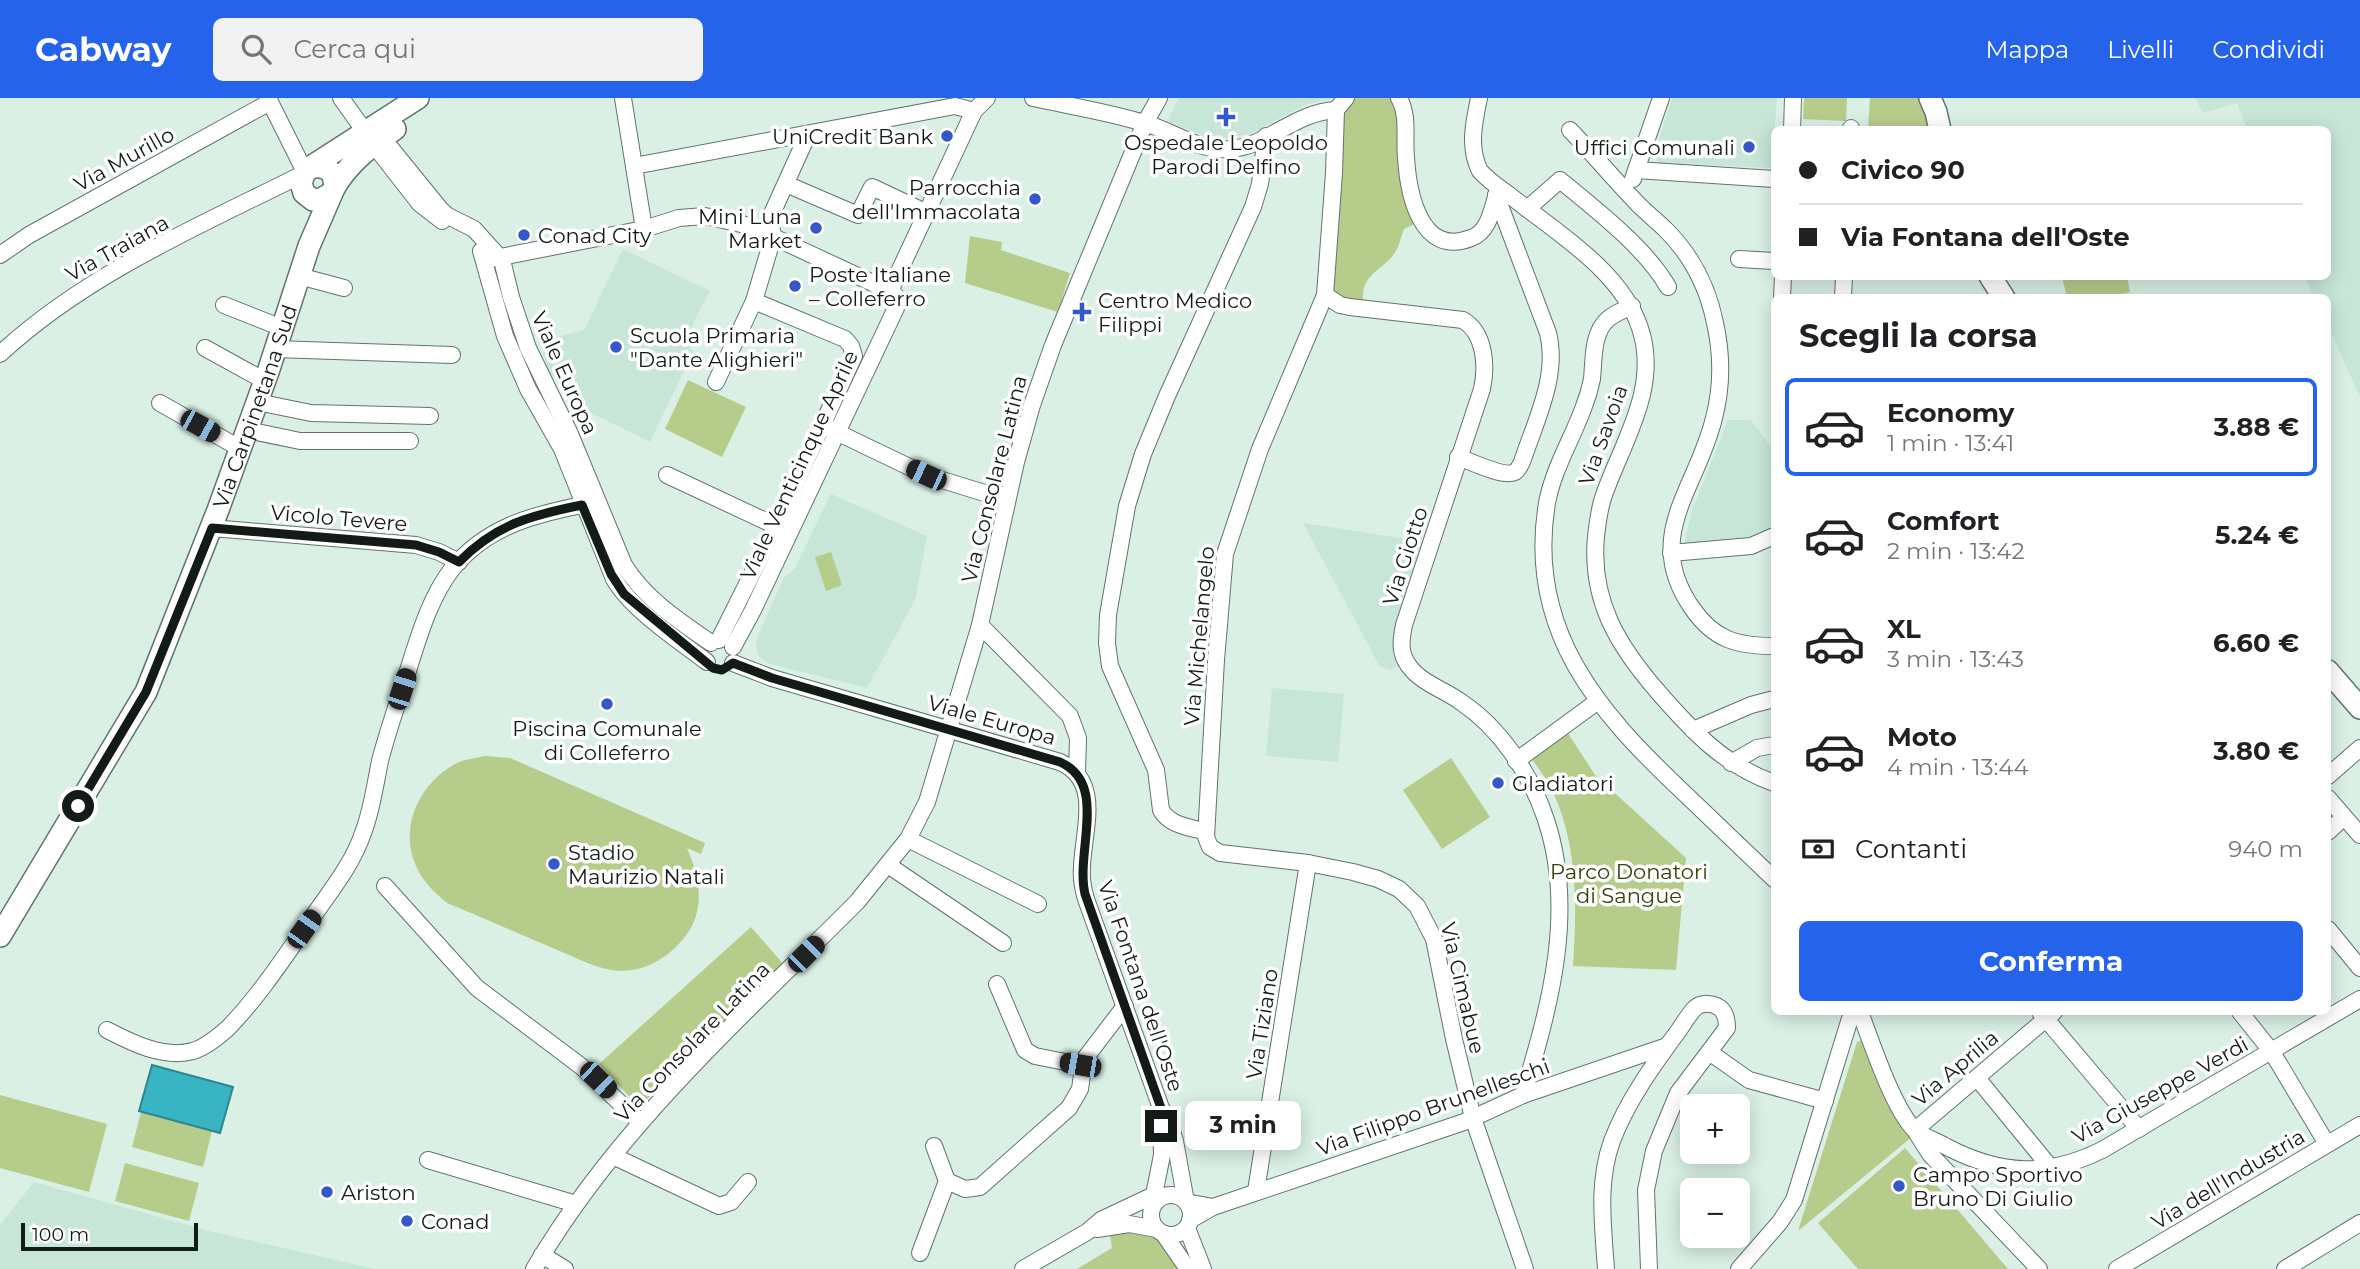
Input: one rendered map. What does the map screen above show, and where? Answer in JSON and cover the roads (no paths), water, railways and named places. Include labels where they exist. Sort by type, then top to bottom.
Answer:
[{"type":"main road","points":[[306,181],[374,136],[406,120],[416,98]]},
{"type":"main road","points":[[1930,98],[1940,126]]},
{"type":"main road","points":[[1941,126],[1943,98]]},
{"type":"main road","name":"Via Carpinetana Sud","points":[[0,936],[144,697],[212,528],[265,381],[309,246],[332,192],[349,165],[374,136]]},
{"type":"main road","points":[[320,166],[330,171],[335,181],[332,192],[319,200],[306,181],[320,166]]},
{"type":"main road","name":"Via Carpinetana Sud","points":[[306,181],[309,246]]},
{"type":"main road","points":[[2331,679],[2360,708]]},
{"type":"street","name":"Viale Europa","points":[[341,98],[374,136],[420,204],[437,219],[469,236],[493,258],[511,298],[528,348],[570,435],[624,565],[656,602],[681,623],[772,678],[1060,762],[1077,774]]},
{"type":"street","points":[[623,98],[644,229]]},
{"type":"street","points":[[634,166],[808,134],[924,105],[955,102],[974,111],[987,98]]},
{"type":"street","points":[[1033,98],[1144,123],[1197,145],[1219,149],[1241,147],[1310,114],[1341,104],[1325,295]]},
{"type":"street","name":"Via Consolare Latina","points":[[538,1262],[576,1204],[640,1122],[857,902],[908,839],[927,802],[980,625],[1023,434],[1043,372],[1144,123],[1159,98]]},
{"type":"street","points":[[1399,98],[1404,109],[1410,190],[1430,234],[1449,241],[1474,237],[1485,228],[1498,191]]},
{"type":"street","name":"Via Savoia","points":[[1479,98],[1473,141],[1475,162],[1498,191],[1527,209],[1604,272],[1621,290],[1632,306],[1644,344],[1644,381],[1636,418],[1601,503],[1595,544],[1598,585],[1607,618],[1625,650],[1654,688],[1693,730],[1731,763],[1771,782]]},
{"type":"street","points":[[1629,193],[1661,98]]},
{"type":"street","points":[[1791,126],[1793,98]]},
{"type":"street","points":[[269,100],[306,181]]},
{"type":"street","name":"Via Murillo","points":[[0,254],[269,100]]},
{"type":"street","name":"Viale Venticinque Aprile","points":[[724,648],[776,526],[896,308],[893,295],[974,111]]},
{"type":"street","points":[[1570,130],[1636,202],[1668,231],[1690,260],[1708,298],[1719,345],[1720,375],[1715,416],[1709,438],[1676,516],[1671,553],[1675,578],[1700,620],[1711,631],[1731,640],[1771,646]]},
{"type":"street","points":[[716,382],[754,301],[773,237],[770,218],[808,134]]},
{"type":"street","points":[[1206,832],[1175,823],[1161,810],[1156,770],[1110,666],[1107,621],[1125,517],[1140,462],[1156,419],[1253,207],[1260,184],[1266,136]]},
{"type":"street","points":[[1636,170],[1771,179]]},
{"type":"street","points":[[1527,209],[1560,180],[1616,227],[1662,276],[1668,287]]},
{"type":"street","name":"Via Traiana","points":[[1,352],[50,312],[97,281],[265,193],[306,181]]},
{"type":"street","points":[[786,184],[858,215],[872,187],[927,213]]},
{"type":"street","points":[[1458,457],[1506,474],[1517,470],[1522,463],[1542,404],[1550,368],[1548,333],[1498,191]]},
{"type":"street","points":[[493,258],[644,229],[672,219],[705,216],[736,221],[893,295]]},
{"type":"street","name":"Viale Europa","points":[[493,258],[495,306],[505,336],[528,389],[562,449],[611,574],[624,594],[707,662]]},
{"type":"street","points":[[1739,259],[1771,261]]},
{"type":"street","points":[[299,276],[344,288]]},
{"type":"street","name":"Via Giotto","points":[[1325,295],[1340,305],[1350,307],[1457,318],[1473,328],[1482,347],[1484,380],[1404,625],[1401,643],[1402,655],[1411,669],[1462,702],[1486,722],[1516,761],[1536,796],[1547,825],[1557,874],[1557,950],[1550,995],[1523,1095]]},
{"type":"street","name":"Via Michelangelo","points":[[1206,832],[1216,660],[1227,547],[1260,449],[1325,295]]},
{"type":"street","name":"Viale Venticinque Aprile","points":[[724,648],[753,610],[830,429],[853,360],[853,349],[845,340],[754,301]]},
{"type":"street","points":[[224,305],[282,328]]},
{"type":"street","points":[[1632,306],[1608,318],[1600,331],[1594,349],[1588,393],[1555,474],[1545,519],[1544,564],[1555,620],[1569,655],[1598,701],[1636,746],[1771,876]]},
{"type":"street","points":[[205,348],[265,381]]},
{"type":"street","points":[[275,349],[452,355]]},
{"type":"street","points":[[257,402],[311,413],[430,416]]},
{"type":"street","points":[[160,403],[244,440],[411,441]]},
{"type":"street","points":[[830,429],[926,475],[1007,500]]},
{"type":"street","name":"Viale Venticinque Aprile","points":[[667,475],[776,526]]},
{"type":"street","points":[[107,1030],[152,1049],[174,1053],[194,1050],[226,1030],[264,986],[357,850],[368,818],[389,730],[420,633],[440,589],[459,562],[482,542],[514,522],[582,505]]},
{"type":"street","name":"Vicolo Tevere","points":[[212,528],[416,545],[459,562]]},
{"type":"street","points":[[1671,553],[1751,546],[1771,537]]},
{"type":"street","name":"Via Fontana dell'Oste","points":[[980,625],[1070,716],[1078,738],[1077,774],[1084,784],[1088,804],[1082,867],[1083,888],[1161,1108],[1172,1131],[1186,1202]]},
{"type":"street","points":[[724,648],[726,669],[717,670],[707,662],[705,654],[724,648]]},
{"type":"street","points":[[1693,730],[1751,705],[1771,700]]},
{"type":"street","points":[[1516,761],[1598,701]]},
{"type":"street","points":[[1731,763],[1757,748],[1771,746]]},
{"type":"street","points":[[2331,773],[2360,748]]},
{"type":"street","points":[[2331,802],[2360,835]]},
{"type":"street","points":[[2331,829],[2344,817]]},
{"type":"street","name":"Via Cimabue","points":[[1206,832],[1210,847],[1220,853],[1308,863],[1353,872],[1384,882],[1407,895],[1421,912],[1437,948],[1454,1040],[1473,1118],[1525,1269]]},
{"type":"street","points":[[908,839],[1038,904]]},
{"type":"street","name":"Via Tiziano","points":[[1256,1191],[1308,863]]},
{"type":"street","points":[[888,865],[1003,943]]},
{"type":"street","points":[[386,886],[477,988],[582,1067],[640,1122]]},
{"type":"street","points":[[2331,933],[2360,968]]},
{"type":"street","points":[[997,984],[1025,1050],[1035,1056],[1080,1065]]},
{"type":"street","name":"Via Giuseppe Verdi","points":[[1915,1130],[1992,1166],[2018,1170],[2050,1167],[2097,1153],[2360,999]]},
{"type":"street","points":[[1605,1269],[1602,1189],[1608,1154],[1620,1123],[1667,1046],[1695,1009],[1712,1004],[1726,1016],[1727,1028],[1678,1093],[1654,1151],[1646,1190],[1649,1269]]},
{"type":"street","points":[[947,1181],[965,1189],[979,1187],[1058,1121],[1078,1094],[1082,1079],[1080,1065],[1125,1006]]},
{"type":"street","points":[[1739,1269],[1789,1209],[1798,1189],[1851,1015]]},
{"type":"street","points":[[1861,1015],[1895,1098],[1930,1154],[2039,1269]]},
{"type":"street","name":"Via Aprilia","points":[[1915,1130],[2046,1015]]},
{"type":"street","points":[[2048,1015],[2139,1129]]},
{"type":"street","points":[[2243,1015],[2272,1052],[2328,1144]]},
{"type":"street","name":"Via Filippo Brunelleschi","points":[[1188,1224],[1213,1207],[1256,1191],[1336,1167],[1473,1118],[1523,1095],[1667,1046]]},
{"type":"street","points":[[1709,1052],[1749,1080],[1825,1101]]},
{"type":"street","points":[[1977,1077],[2050,1167]]},
{"type":"street","name":"Via Fontana dell'Oste","points":[[1156,1198],[1162,1155],[1161,1108]]},
{"type":"street","name":"Via dell'Industria","points":[[2117,1269],[2360,1125]]},
{"type":"street","points":[[920,1253],[947,1181],[934,1146]]},
{"type":"street","points":[[613,1156],[719,1206],[731,1202],[748,1182]]},
{"type":"street","points":[[428,1160],[576,1204]]},
{"type":"street","points":[[1023,1269],[1087,1232],[1101,1220],[1156,1198],[1176,1195],[1186,1202],[1213,1207]]},
{"type":"street","points":[[1156,1198],[1151,1217],[1188,1269]]},
{"type":"street","points":[[1087,1232],[1121,1224],[1176,1234],[1188,1224],[1191,1214],[1186,1202]]},
{"type":"street","points":[[2285,1269],[2360,1223]]},
{"type":"street","points":[[1188,1224],[1203,1269]]},
{"type":"street","points":[[538,1262],[565,1269]]},
{"type":"water","points":[[152,1065],[233,1087],[220,1133],[139,1111]]},
{"type":"place","name":"Ospedale Leopoldo Parodi Delfino","points":[[1226,117]]},
{"type":"place","name":"UniCredit Bank","points":[[947,136]]},
{"type":"place","name":"Uffici Comunali","points":[[1749,147]]},
{"type":"place","name":"Parrocchia dell'Immacolata","points":[[1035,199]]},
{"type":"place","name":"Mini Luna Market","points":[[816,228]]},
{"type":"place","name":"Conad City","points":[[524,235]]},
{"type":"place","name":"Poste Italiane – Colleferro","points":[[795,286]]},
{"type":"place","name":"Centro Medico Filippi","points":[[1082,312]]},
{"type":"place","name":"Scuola Primaria \"Dante Alighieri\"","points":[[616,347]]},
{"type":"place","name":"Piscina Comunale di Colleferro","points":[[607,704]]},
{"type":"place","name":"Gladiatori","points":[[1498,783]]},
{"type":"place","name":"Stadio Maurizio Natali","points":[[554,864]]},
{"type":"place","name":"Campo Sportivo Bruno Di Giulio","points":[[1899,1186]]},
{"type":"place","name":"Ariston","points":[[327,1192]]},
{"type":"place","name":"Conad","points":[[407,1221]]},
{"type":"park label","name":"Parco Donatori di Sangue","points":[[1629,883]]}]
